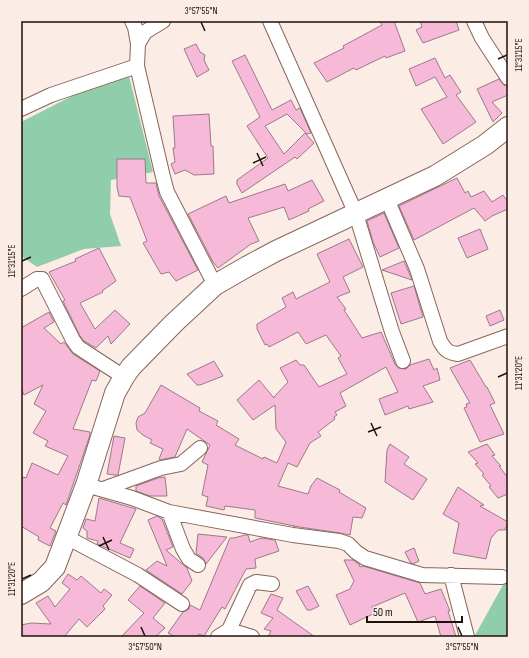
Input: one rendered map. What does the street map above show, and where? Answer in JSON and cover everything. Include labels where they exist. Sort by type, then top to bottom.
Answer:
[{"type":"main road","points":[[21,594],[41,582],[55,567],[66,537],[95,487],[115,394],[124,377],[131,367],[174,323],[215,286],[276,251],[435,176],[485,145],[508,127]]},
{"type":"street","points":[[132,21],[138,44],[136,66],[162,177],[167,192],[215,286]]},
{"type":"street","points":[[138,44],[145,32],[163,21]]},
{"type":"street","points":[[270,21],[356,214],[392,332],[403,361]]},
{"type":"street","points":[[474,21],[482,38],[508,78]]},
{"type":"street","points":[[21,109],[51,95],[136,66]]},
{"type":"street","points":[[387,199],[417,269],[440,341],[445,350],[458,354],[508,336]]},
{"type":"street","points":[[21,289],[38,279],[42,279],[78,347],[124,377]]},
{"type":"street","points":[[95,487],[161,468],[182,464],[200,448]]},
{"type":"street","points":[[95,487],[132,498],[169,512],[293,535],[339,541],[348,544],[365,558],[422,575],[502,577]]},
{"type":"street","points":[[169,512],[183,549],[189,559],[198,565]]},
{"type":"street","points":[[66,537],[138,575],[182,604]]},
{"type":"street","points":[[451,575],[467,637]]},
{"type":"street","points":[[252,637],[224,634],[250,585],[256,582],[272,584]]},
{"type":"green space","points":[[129,76],[153,172],[111,180],[110,214],[121,246],[84,249],[37,267],[21,256],[21,122],[80,92]]},
{"type":"green space","points":[[508,576],[508,637],[474,637]]},
{"type":"building","points":[[380,21],[394,21],[405,51],[386,58],[385,56],[356,70],[354,68],[327,82],[314,63],[344,48],[343,46],[382,25]]},
{"type":"building","points":[[420,21],[456,21],[459,30],[423,43],[416,30],[422,27]]},
{"type":"building","points":[[196,44],[200,52],[205,55],[204,60],[209,70],[197,77],[184,49]]},
{"type":"building","points":[[245,55],[272,110],[291,100],[296,110],[300,108],[311,133],[307,134],[287,114],[265,126],[284,154],[305,133],[314,143],[297,159],[295,157],[242,193],[237,184],[237,180],[268,158],[247,126],[260,117],[232,61]]},
{"type":"building","points":[[435,58],[445,78],[450,75],[461,92],[456,95],[476,122],[443,144],[421,109],[447,97],[435,77],[416,86],[409,69]]},
{"type":"building","points":[[499,79],[504,85],[508,86],[508,95],[492,102],[502,113],[493,122],[477,89]]},
{"type":"building","points":[[209,114],[211,146],[213,146],[214,174],[194,175],[185,170],[175,174],[171,164],[175,162],[173,148],[175,148],[173,116]]},
{"type":"building","points":[[117,159],[145,159],[146,183],[156,183],[159,196],[198,270],[176,281],[169,272],[161,274],[143,243],[147,241],[130,197],[119,196],[117,187]]},
{"type":"building","points":[[457,178],[465,193],[468,191],[471,197],[484,191],[492,202],[503,195],[508,202],[508,209],[485,221],[474,208],[414,240],[399,206]]},
{"type":"building","points":[[312,180],[324,201],[308,209],[309,211],[289,220],[284,207],[248,218],[259,241],[251,244],[218,268],[213,262],[188,214],[226,196],[229,203],[285,184],[288,191]]},
{"type":"building","points":[[384,213],[399,248],[380,257],[373,242],[367,221]]},
{"type":"building","points":[[480,229],[488,249],[467,258],[458,238]]},
{"type":"building","points":[[349,239],[363,267],[343,277],[350,292],[337,297],[346,309],[344,310],[362,338],[381,332],[398,368],[406,369],[410,365],[429,359],[434,370],[437,368],[440,380],[423,386],[433,402],[409,409],[408,406],[385,415],[379,399],[398,392],[386,367],[340,393],[346,406],[335,412],[337,415],[334,417],[335,419],[318,432],[321,436],[310,443],[297,467],[288,463],[278,486],[308,494],[311,486],[317,478],[340,490],[339,492],[366,508],[362,518],[353,517],[350,535],[255,518],[255,510],[225,506],[224,510],[206,506],[208,497],[202,495],[208,465],[202,462],[210,445],[187,429],[175,457],[160,460],[159,459],[163,449],[150,443],[152,440],[137,430],[136,423],[138,417],[145,413],[161,385],[200,408],[199,411],[218,421],[216,425],[239,439],[235,445],[263,459],[264,457],[277,463],[286,442],[276,429],[275,405],[253,420],[237,400],[259,380],[274,398],[288,382],[280,368],[296,360],[300,365],[304,365],[319,387],[347,374],[338,358],[341,356],[326,335],[306,344],[298,332],[269,347],[267,344],[265,345],[257,329],[257,324],[286,307],[282,298],[293,292],[296,299],[330,282],[317,254]]},
{"type":"building","points":[[99,248],[116,281],[102,291],[103,292],[80,303],[95,329],[115,310],[130,324],[111,344],[108,336],[96,348],[84,341],[80,336],[63,301],[65,300],[49,272],[76,261],[75,259]]},
{"type":"building","points":[[404,261],[412,280],[382,270]]},
{"type":"building","points":[[414,286],[423,317],[401,324],[391,293]]},
{"type":"building","points":[[500,310],[504,320],[490,326],[486,316]]},
{"type":"building","points":[[49,312],[54,322],[44,328],[61,344],[64,342],[73,354],[100,371],[96,381],[92,380],[73,429],[90,432],[90,435],[66,505],[63,503],[50,528],[56,531],[50,546],[38,540],[39,537],[21,526],[21,483],[23,477],[26,478],[32,463],[58,475],[68,456],[45,446],[48,441],[33,433],[46,411],[34,404],[43,385],[24,395],[21,388],[21,328]]},
{"type":"building","points":[[470,360],[495,403],[490,405],[504,434],[480,442],[464,408],[467,407],[466,404],[470,403],[450,368]]},
{"type":"building","points":[[214,361],[223,376],[197,385],[187,374]]},
{"type":"building","points":[[114,436],[125,438],[118,475],[107,474]]},
{"type":"building","points":[[390,444],[409,457],[404,464],[427,479],[413,500],[385,482],[387,450]]},
{"type":"building","points":[[487,444],[495,455],[492,456],[501,466],[499,466],[508,478],[508,494],[498,498],[482,475],[484,474],[475,464],[478,463],[468,452]]},
{"type":"building","points":[[165,477],[167,496],[150,496],[136,491],[136,486]]},
{"type":"building","points":[[458,487],[484,505],[480,506],[508,522],[505,530],[498,530],[491,538],[486,559],[453,553],[459,523],[443,514]]},
{"type":"building","points":[[99,498],[136,509],[120,543],[134,549],[130,558],[97,544],[98,541],[87,538],[87,531],[83,528],[86,519],[95,521]]},
{"type":"building","points":[[157,516],[162,519],[173,547],[166,550],[187,568],[192,581],[182,594],[146,570],[157,561],[167,566],[148,520]]},
{"type":"building","points":[[198,534],[227,537],[206,564],[203,558],[196,553]]},
{"type":"building","points":[[248,535],[250,542],[261,538],[275,540],[279,551],[255,559],[256,568],[246,569],[225,609],[222,607],[204,636],[199,634],[197,637],[175,637],[168,633],[183,612],[189,609],[190,605],[200,610],[230,538]]},
{"type":"building","points":[[414,548],[419,561],[413,564],[410,562],[405,552]]},
{"type":"building","points":[[344,560],[353,560],[359,564],[360,567],[363,566],[420,583],[425,594],[441,589],[450,611],[448,611],[456,637],[441,637],[435,616],[418,622],[405,593],[372,607],[375,613],[350,625],[336,595],[350,589],[354,581]]},
{"type":"building","points":[[68,574],[77,580],[81,576],[101,593],[104,589],[112,595],[103,606],[105,609],[87,627],[79,619],[64,637],[21,637],[21,625],[31,623],[51,624],[36,603],[48,596],[55,607],[70,589],[62,583]]},
{"type":"building","points":[[140,586],[165,603],[153,618],[165,628],[155,637],[121,637],[144,613],[128,600]]},
{"type":"building","points":[[308,586],[319,606],[311,610],[307,610],[296,591]]},
{"type":"building","points":[[271,594],[283,598],[277,610],[315,637],[268,637],[271,631],[264,629],[273,618],[261,613]]}]
